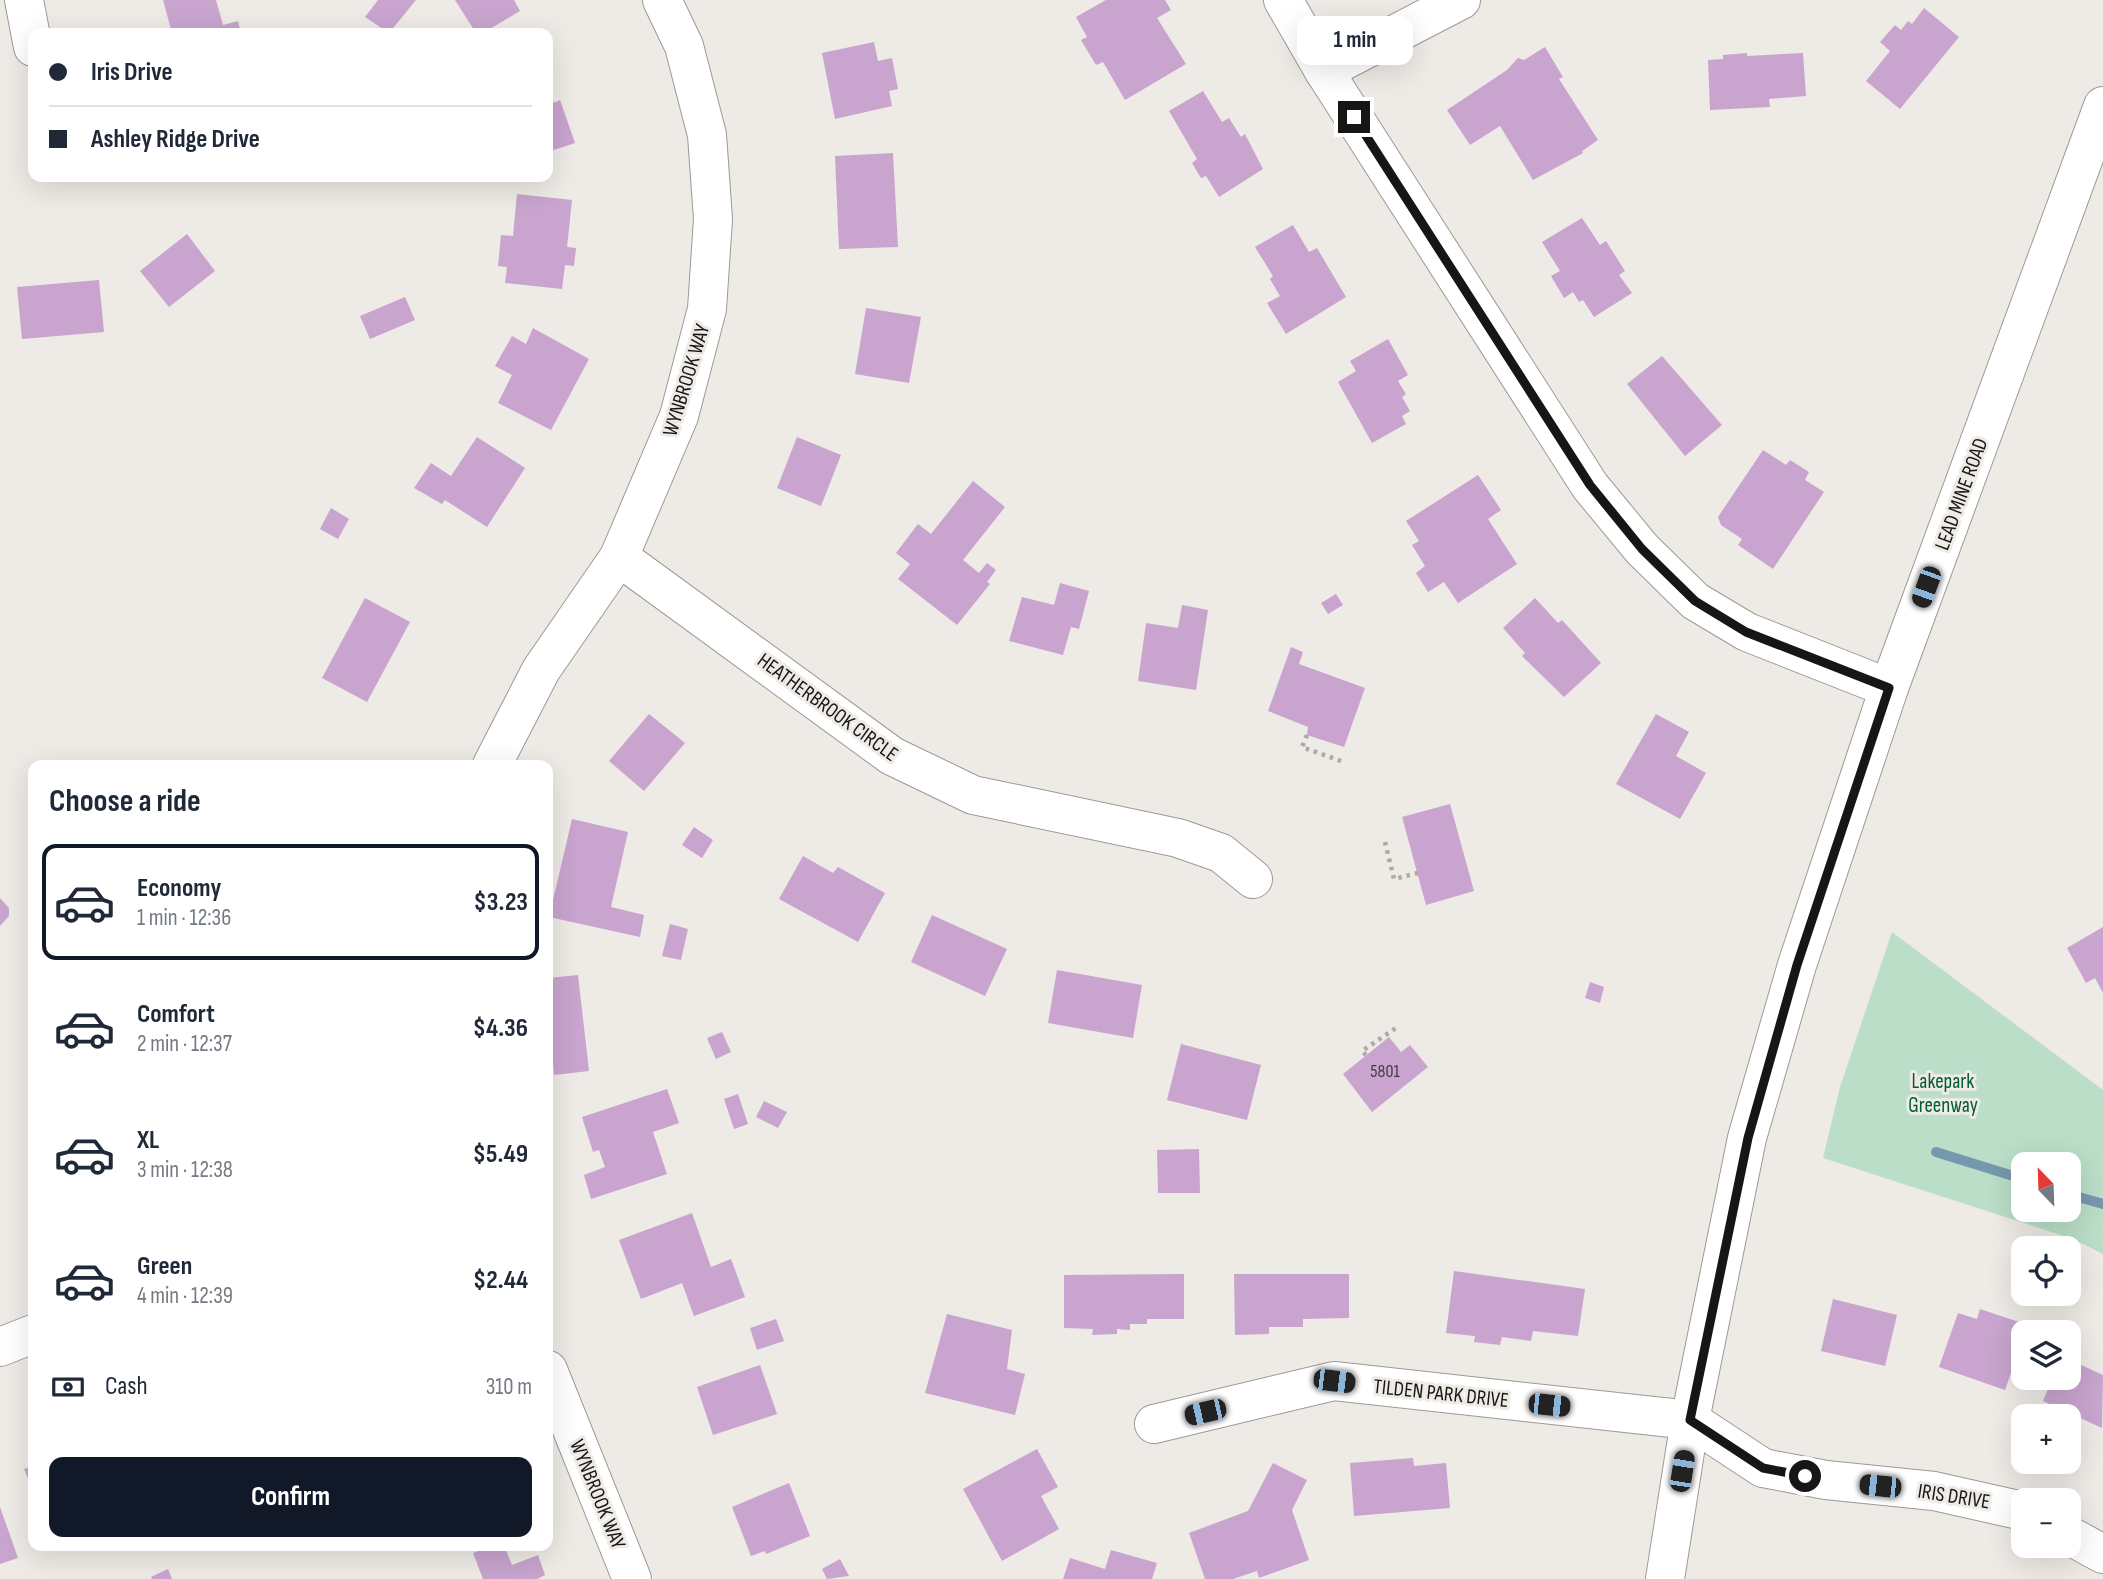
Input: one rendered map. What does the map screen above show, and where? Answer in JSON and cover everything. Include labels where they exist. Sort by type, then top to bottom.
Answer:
[{"type":"street","points":[[24,0],[29,28]]},
{"type":"street","name":"WYNBROOK WAY","points":[[495,760],[541,670],[619,557],[680,416],[707,309],[713,219],[707,135],[684,46],[662,0]]},
{"type":"street","points":[[1283,0],[1324,71],[1590,485],[1642,549],[1695,601],[1746,632],[1889,688]]},
{"type":"street","points":[[1324,71],[1461,0]]},
{"type":"street","name":"LEAD MINE ROAD","points":[[1665,1579],[1690,1420],[1748,1138],[1797,965],[1889,688],[2103,106]]},
{"type":"street","name":"HEATHERBROOK CIRCLE","points":[[619,557],[892,756],[973,795],[1178,838],[1221,853],[1253,879]]},
{"type":"street","points":[[0,1346],[28,1336]]},
{"type":"street","name":"TILDEN PARK DRIVE","points":[[1154,1424],[1334,1381],[1690,1420]]},
{"type":"street","name":"WYNBROOK WAY","points":[[553,1382],[632,1579]]},
{"type":"street","name":"IRIS DRIVE","points":[[1690,1420],[1763,1468],[1826,1480],[1934,1492],[2011,1508]]},
{"type":"street","points":[[2081,1542],[2103,1554]]},
{"type":"path","points":[[1307,735],[1302,747],[1341,761]]},
{"type":"path","points":[[1385,842],[1394,879],[1418,873]]},
{"type":"path","points":[[1366,1055],[1362,1051],[1399,1026]]},
{"type":"green space","name":"Lakepark Greenway","points":[[1892,932],[2103,1090],[2103,1254],[2081,1243],[2081,1236],[2064,1236],[2021,1222],[2081,1222],[2081,1152],[2011,1152],[2011,1219],[1823,1158],[1840,1087]]},
{"type":"building","points":[[163,0],[216,0],[223,25],[238,21],[240,28],[171,28]]},
{"type":"building","points":[[378,0],[416,0],[393,28],[382,28],[365,17]]},
{"type":"building","points":[[455,0],[514,0],[520,11],[491,28],[473,28]]},
{"type":"building","points":[[1106,0],[1165,0],[1171,10],[1157,18],[1186,64],[1125,100],[1103,62],[1096,65],[1081,40],[1087,37],[1076,17]]},
{"type":"building","points":[[1924,8],[1959,37],[1900,109],[1866,81],[1890,51],[1880,42],[1895,25],[1901,30],[1908,21],[1912,24]]},
{"type":"building","points":[[874,42],[878,61],[892,58],[898,89],[889,91],[892,106],[835,119],[822,53]]},
{"type":"building","points":[[1545,47],[1563,77],[1559,79],[1598,140],[1582,151],[1583,153],[1533,180],[1500,126],[1470,145],[1447,110],[1507,70],[1518,58],[1524,60]]},
{"type":"building","points":[[1747,53],[1747,56],[1803,53],[1806,96],[1769,99],[1770,107],[1710,110],[1708,60],[1723,59],[1723,55]]},
{"type":"building","points":[[1203,91],[1222,122],[1229,118],[1241,137],[1245,134],[1263,169],[1219,197],[1206,176],[1201,178],[1192,163],[1197,159],[1169,111]]},
{"type":"building","points":[[553,100],[554,103],[560,100],[575,143],[553,150]]},
{"type":"building","points":[[893,153],[898,247],[839,249],[835,156]]},
{"type":"building","points":[[517,194],[572,200],[567,247],[576,248],[574,266],[565,265],[562,289],[505,283],[507,267],[498,266],[501,235],[513,236]]},
{"type":"building","points":[[1582,218],[1600,245],[1606,241],[1625,271],[1619,275],[1632,293],[1594,317],[1583,300],[1579,302],[1573,292],[1564,298],[1551,276],[1560,271],[1542,242]]},
{"type":"building","points":[[1293,225],[1309,252],[1317,248],[1346,297],[1286,334],[1267,303],[1280,296],[1270,279],[1273,276],[1255,247]]},
{"type":"building","points":[[187,234],[215,271],[169,307],[140,271]]},
{"type":"building","points":[[99,280],[104,332],[22,339],[17,287]]},
{"type":"building","points":[[405,297],[415,320],[370,339],[360,316]]},
{"type":"building","points":[[866,308],[921,317],[909,383],[855,374]]},
{"type":"building","points":[[533,328],[589,359],[551,430],[498,403],[512,375],[495,366],[512,336],[526,344]]},
{"type":"building","points":[[1388,339],[1408,375],[1398,381],[1406,394],[1402,397],[1410,411],[1402,416],[1406,424],[1372,443],[1338,382],[1356,371],[1350,361]]},
{"type":"building","points":[[1662,356],[1722,425],[1685,456],[1627,384]]},
{"type":"building","points":[[477,437],[525,468],[487,527],[445,500],[442,504],[414,488],[431,463],[451,476]]},
{"type":"building","points":[[797,437],[841,455],[821,506],[777,488]]},
{"type":"building","points":[[1763,450],[1786,465],[1790,460],[1809,472],[1805,480],[1824,492],[1773,569],[1738,545],[1742,539],[1721,525],[1718,517]]},
{"type":"building","points":[[1478,475],[1501,510],[1488,519],[1517,564],[1458,603],[1444,582],[1428,592],[1416,573],[1425,566],[1412,545],[1419,541],[1406,521]]},
{"type":"building","points":[[973,481],[1005,507],[963,560],[979,573],[987,563],[996,570],[987,582],[990,584],[957,625],[898,579],[910,564],[896,553],[918,524],[931,534]]},
{"type":"building","points":[[331,508],[349,519],[338,539],[320,529]]},
{"type":"building","points":[[1060,583],[1089,591],[1079,629],[1071,627],[1063,655],[1009,641],[1022,597],[1054,605]]},
{"type":"building","points":[[1336,594],[1343,605],[1328,614],[1321,603]]},
{"type":"building","points":[[365,598],[410,622],[367,702],[322,678]]},
{"type":"building","points":[[1535,598],[1558,623],[1562,620],[1601,663],[1564,697],[1522,656],[1525,653],[1503,628]]},
{"type":"building","points":[[1182,605],[1208,610],[1196,690],[1138,681],[1146,623],[1178,628]]},
{"type":"building","points":[[1291,647],[1303,652],[1299,664],[1365,688],[1344,747],[1307,735],[1308,727],[1268,711]]},
{"type":"building","points":[[649,714],[685,743],[644,791],[609,761]]},
{"type":"building","points":[[1656,714],[1689,732],[1676,756],[1706,773],[1680,819],[1616,784]]},
{"type":"building","points":[[1450,804],[1474,891],[1426,905],[1402,817]]},
{"type":"building","points":[[572,819],[628,832],[611,907],[644,915],[640,937],[553,918],[553,900]]},
{"type":"building","points":[[694,827],[713,840],[702,858],[682,845]]},
{"type":"building","points":[[803,856],[833,873],[838,867],[885,893],[858,942],[779,899]]},
{"type":"building","points":[[0,898],[9,908],[9,916],[0,926]]},
{"type":"building","points":[[932,915],[1007,949],[985,996],[911,962]]},
{"type":"building","points":[[670,924],[688,929],[681,960],[662,956]]},
{"type":"building","points":[[2103,927],[2103,993],[2095,978],[2086,983],[2067,948]]},
{"type":"building","points":[[1057,970],[1142,985],[1133,1038],[1048,1023]]},
{"type":"building","points":[[578,975],[589,1071],[554,1075],[553,978]]},
{"type":"building","points":[[1590,982],[1604,987],[1600,1003],[1585,998]]},
{"type":"building","points":[[722,1032],[731,1052],[716,1059],[707,1038]]},
{"type":"building","points":[[1389,1037],[1401,1052],[1410,1045],[1428,1067],[1372,1112],[1343,1074]]},
{"type":"building","points":[[1181,1044],[1261,1065],[1247,1120],[1167,1100]]},
{"type":"building","points":[[667,1089],[679,1123],[653,1132],[667,1174],[591,1199],[584,1175],[605,1167],[599,1150],[593,1152],[582,1117]]},
{"type":"building","points":[[738,1094],[748,1124],[734,1129],[724,1099]]},
{"type":"building","points":[[764,1101],[787,1112],[778,1128],[756,1117]]},
{"type":"building","points":[[1199,1149],[1200,1193],[1158,1193],[1157,1150]]},
{"type":"building","points":[[692,1213],[711,1267],[731,1259],[745,1297],[694,1316],[682,1283],[641,1299],[619,1240]]},
{"type":"building","points":[[1454,1271],[1585,1289],[1578,1336],[1533,1331],[1531,1341],[1502,1337],[1500,1345],[1474,1342],[1475,1336],[1446,1333]]},
{"type":"building","points":[[1184,1274],[1184,1319],[1147,1319],[1147,1324],[1130,1324],[1130,1330],[1117,1329],[1117,1334],[1092,1335],[1093,1329],[1064,1328],[1064,1275]]},
{"type":"building","points":[[1234,1274],[1349,1274],[1349,1318],[1303,1319],[1303,1327],[1269,1327],[1269,1334],[1235,1335]]},
{"type":"building","points":[[1833,1299],[1897,1315],[1885,1366],[1821,1351]]},
{"type":"building","points":[[1980,1309],[2013,1320],[2011,1373],[2005,1390],[1939,1367],[1958,1313],[1977,1319]]},
{"type":"building","points":[[947,1314],[1012,1330],[1007,1369],[1025,1374],[1015,1415],[925,1393]]},
{"type":"building","points":[[776,1319],[784,1341],[757,1350],[750,1328]]},
{"type":"building","points":[[760,1365],[777,1414],[713,1435],[697,1387]]},
{"type":"building","points":[[2081,1365],[2103,1375],[2102,1428],[2081,1418],[2081,1404],[2050,1404],[2043,1401],[2048,1390],[2081,1390]]},
{"type":"building","points":[[1037,1449],[1058,1487],[1041,1496],[1059,1529],[1002,1561],[963,1489]]},
{"type":"building","points":[[1413,1458],[1414,1466],[1446,1463],[1450,1508],[1354,1516],[1350,1463]]},
{"type":"building","points":[[1273,1463],[1307,1480],[1292,1510],[1309,1560],[1259,1578],[1257,1571],[1233,1579],[1205,1579],[1189,1533],[1248,1511]]},
{"type":"building","points":[[789,1483],[810,1536],[766,1554],[765,1551],[751,1556],[732,1507]]},
{"type":"building","points":[[0,1507],[18,1558],[0,1564]]},
{"type":"building","points":[[1111,1550],[1157,1563],[1152,1579],[1063,1579],[1070,1558],[1105,1569]]},
{"type":"building","points":[[506,1551],[512,1565],[538,1555],[545,1575],[537,1579],[483,1579],[473,1553]]},
{"type":"building","points":[[840,1559],[849,1576],[827,1579],[822,1569]]},
{"type":"building","points":[[168,1569],[172,1579],[152,1579],[151,1577]]},
{"type":"waterway","points":[[1936,1152],[2011,1175]]},
{"type":"waterway","points":[[2081,1198],[2103,1204]]},
{"type":"route","points":[[1354,117],[1590,485],[1642,549],[1695,601],[1746,632],[1889,688],[1797,965],[1748,1138],[1690,1420],[1763,1468],[1805,1476]]}]
